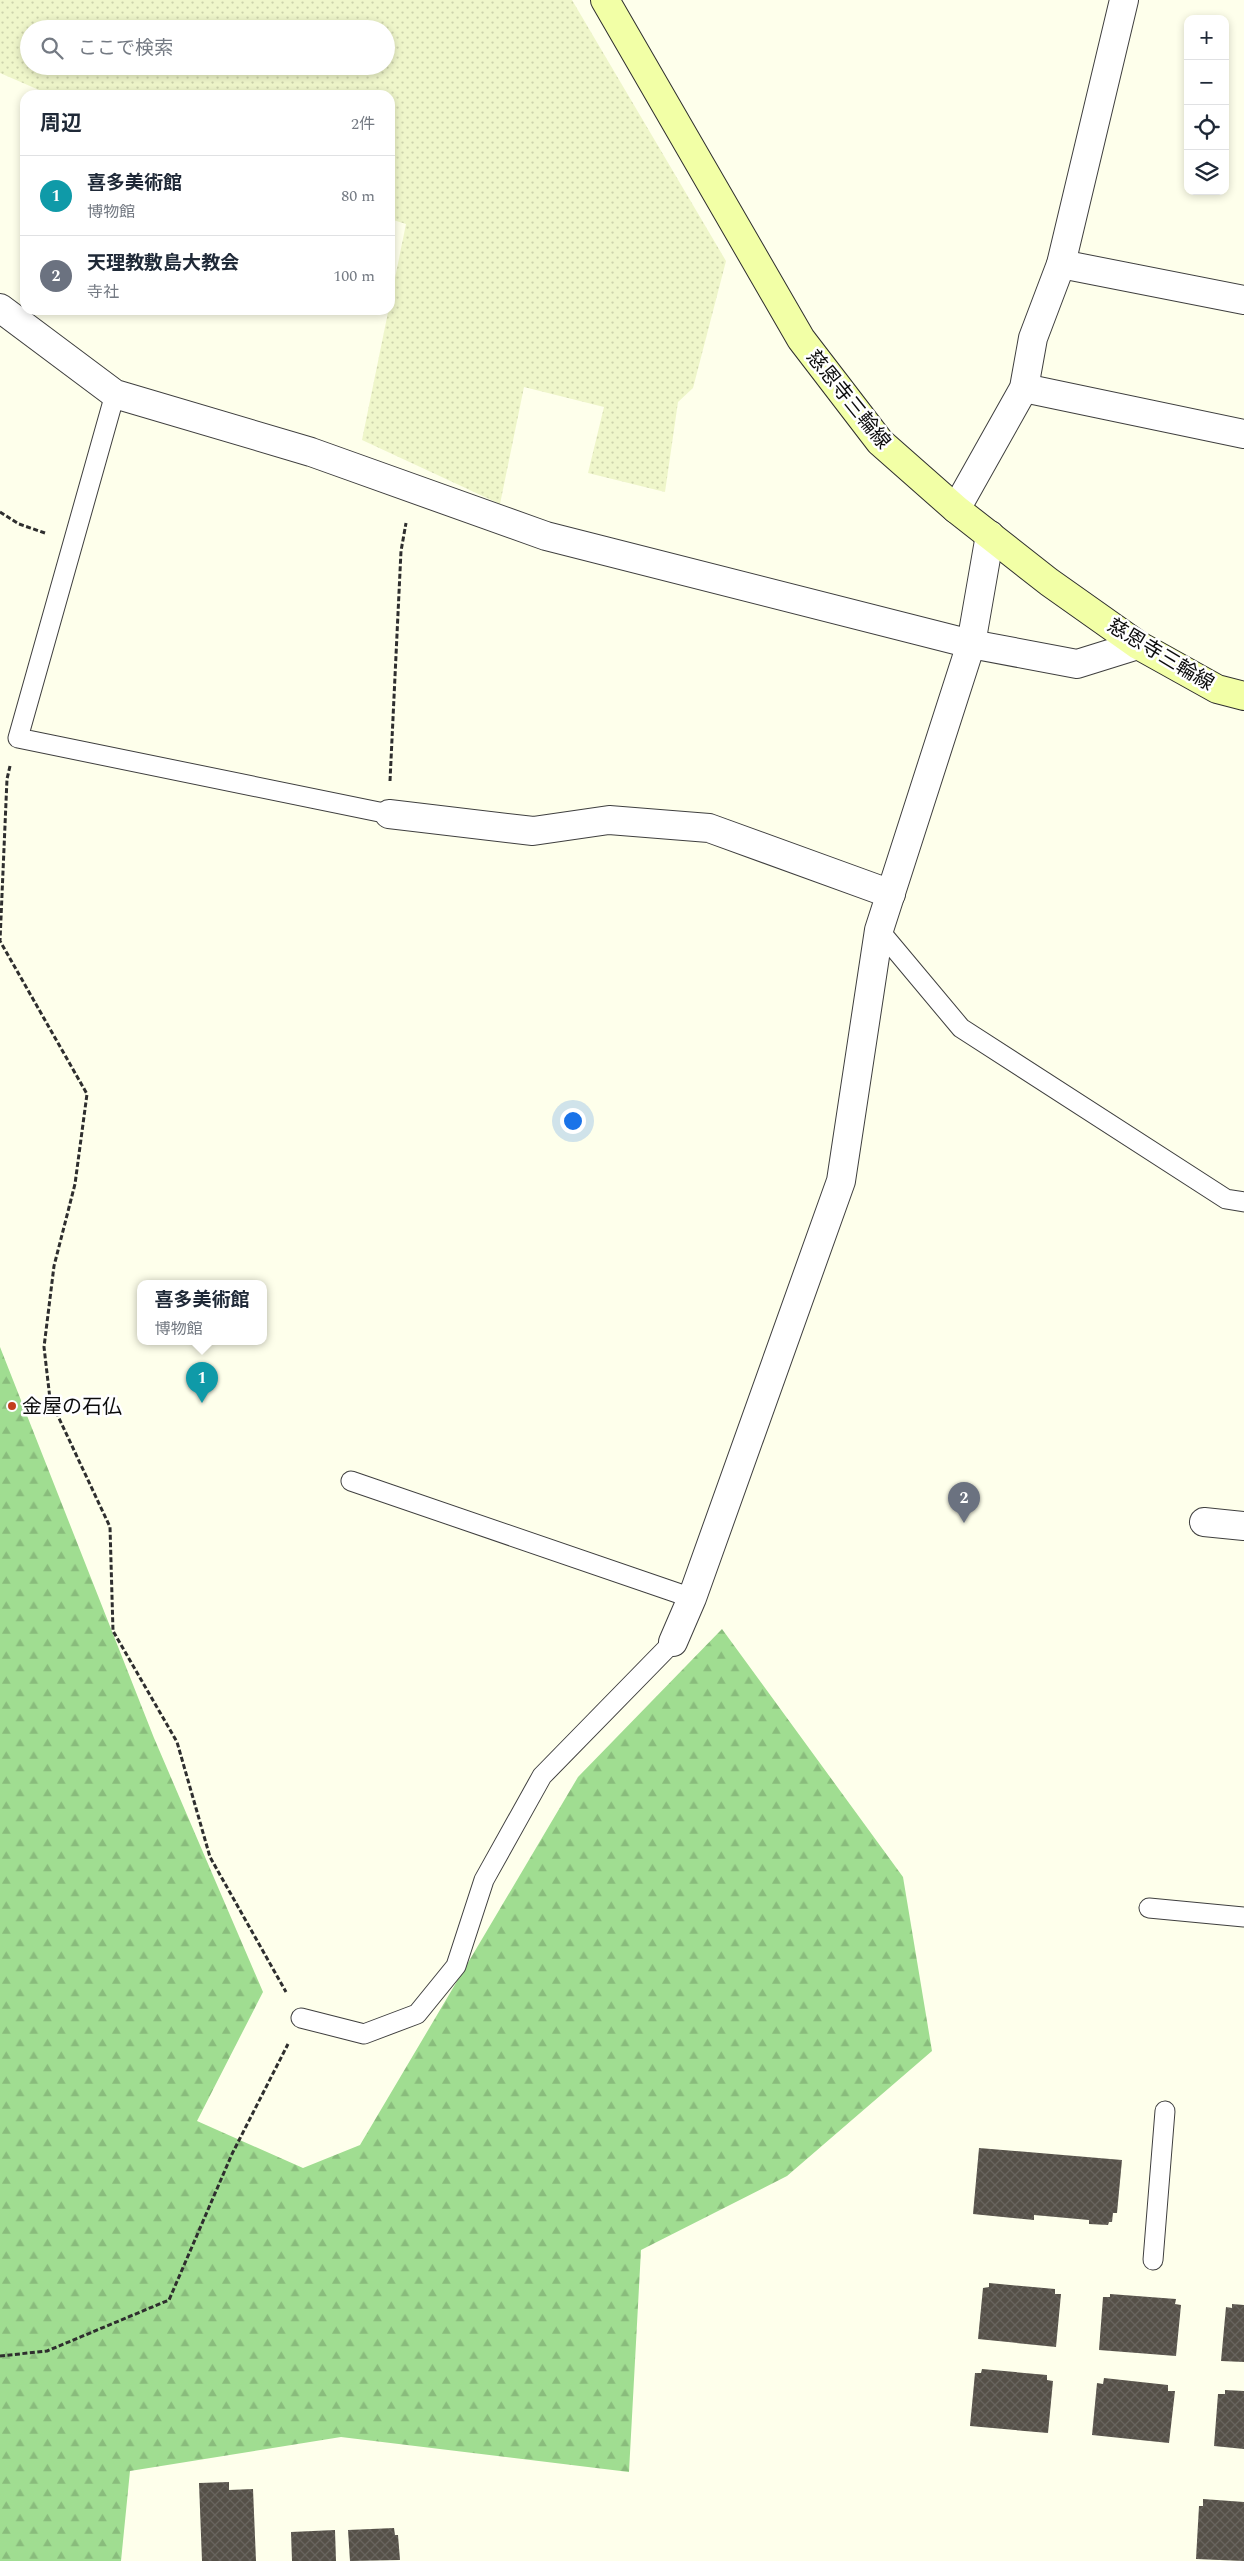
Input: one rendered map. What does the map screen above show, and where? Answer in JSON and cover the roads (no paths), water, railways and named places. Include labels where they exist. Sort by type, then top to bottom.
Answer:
[{"type":"main road","name":"慈恩寺三輪線","points":[[605,0],[801,339],[880,442],[956,509],[1049,582],[1138,645],[1217,688],[1244,696]]},
{"type":"street","points":[[956,509],[1024,388],[1033,338],[1061,264],[1124,0]]},
{"type":"street","points":[[1061,264],[1244,300]]},
{"type":"street","points":[[0,308],[115,394],[311,452],[546,536],[971,644],[1078,664],[1138,645]]},
{"type":"street","points":[[1024,388],[1244,434]]},
{"type":"street","points":[[673,1642],[692,1598],[841,1181],[879,930],[971,644],[990,535]]},
{"type":"street","points":[[388,814],[533,831],[609,820],[709,828],[891,894]]},
{"type":"street","points":[[1204,1522],[1244,1526]]},
{"type":"lane","points":[[115,394],[18,738],[388,814]]},
{"type":"lane","points":[[879,930],[961,1028],[1226,1199],[1244,1202]]},
{"type":"lane","points":[[351,1481],[692,1598]]},
{"type":"lane","points":[[300,2018],[364,2034],[417,2014],[456,1966],[484,1880],[542,1776],[673,1642]]},
{"type":"lane","points":[[1149,1908],[1244,1917]]},
{"type":"lane","points":[[1153,2260],[1165,2111]]},
{"type":"place","name":"喜多美術館","points":[[202,1403]]},
{"type":"place","name":"金屋の石仏","points":[[12,1406]]},
{"type":"place","name":"天理教敷島大教会","points":[[964,1523]]}]
